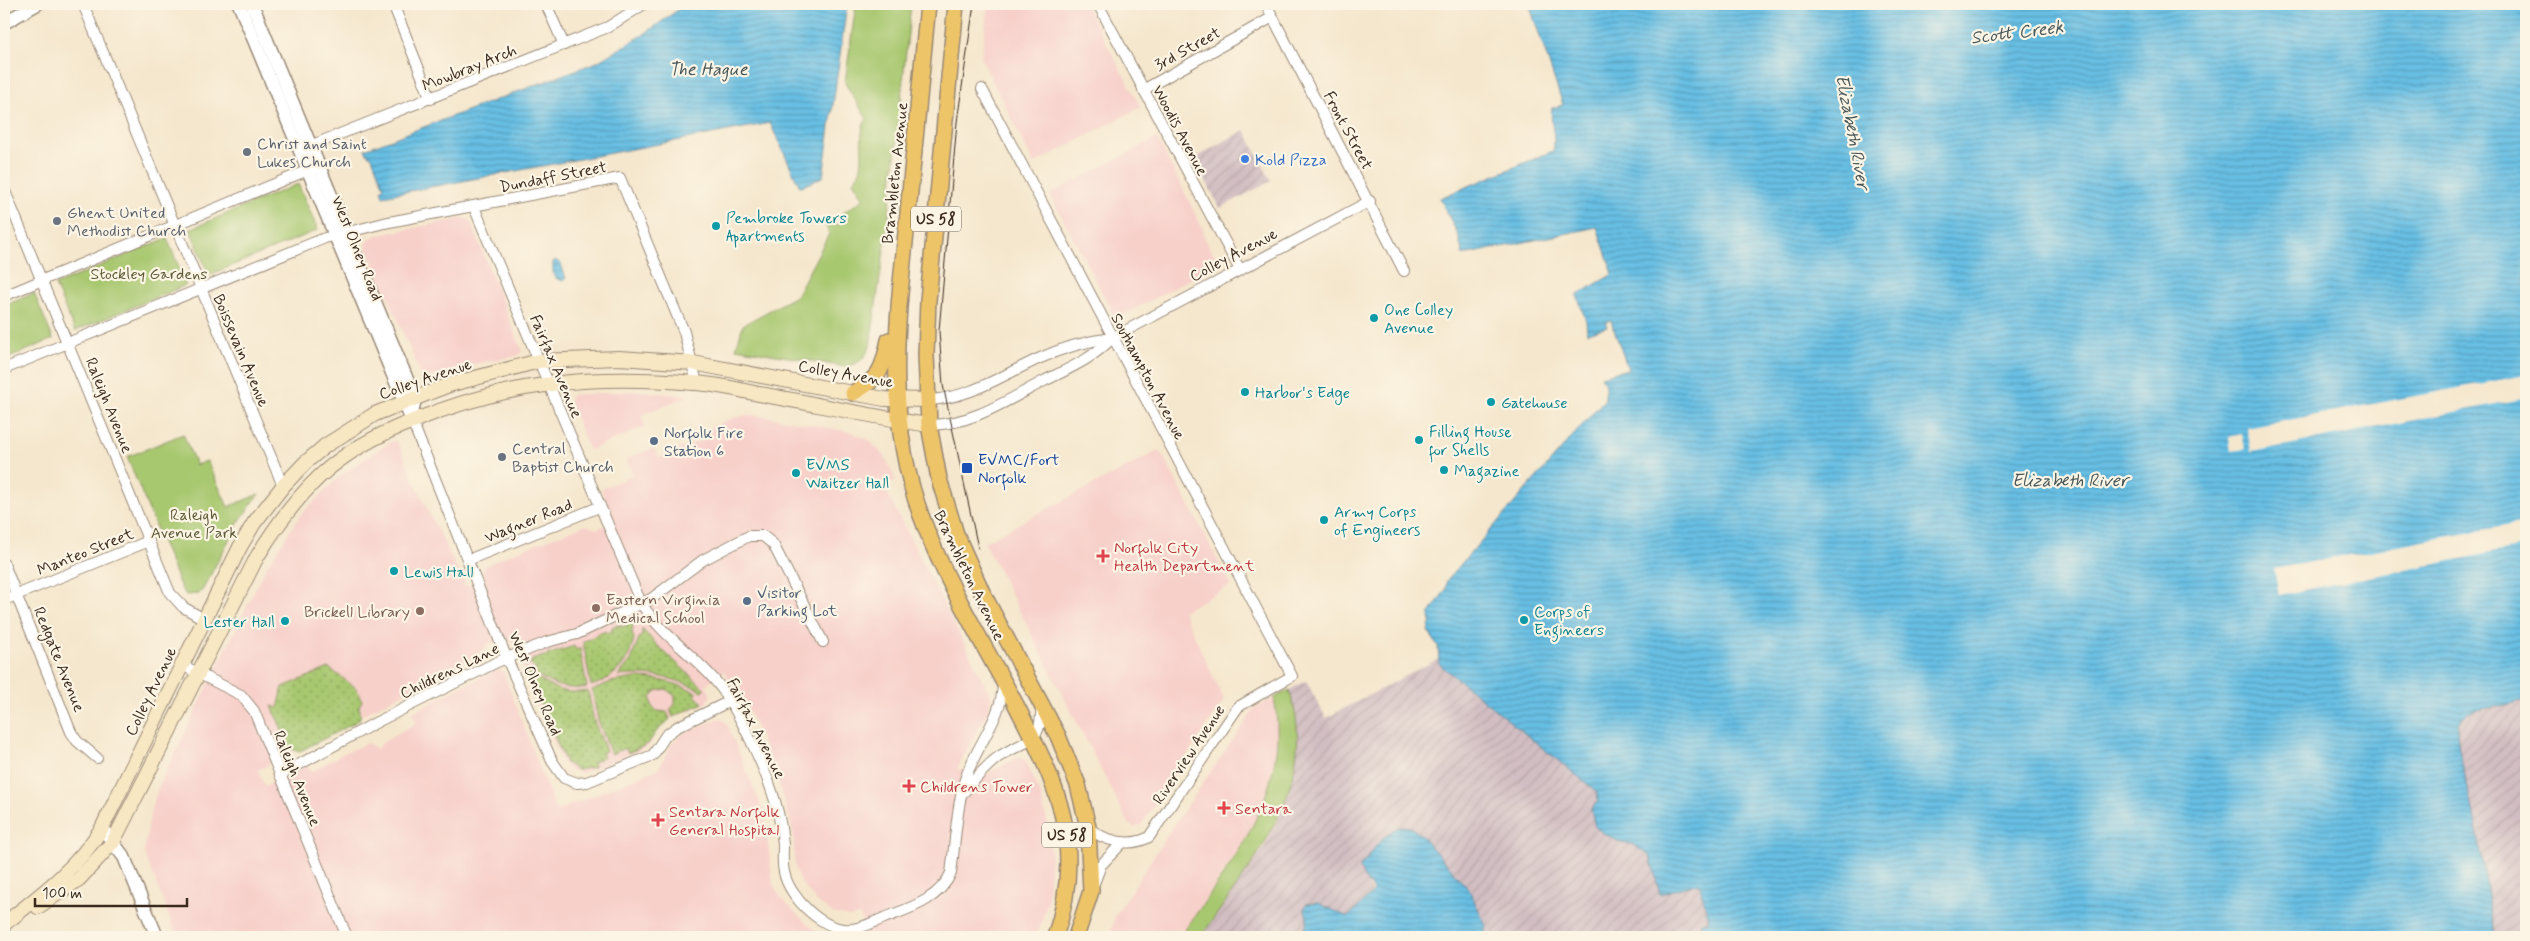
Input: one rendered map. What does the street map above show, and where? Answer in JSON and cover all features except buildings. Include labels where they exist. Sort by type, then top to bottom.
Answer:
[{"type":"main road","name":"Brambleton Avenue","points":[[928,4],[896,339],[898,421],[909,475],[926,528],[1033,737],[1053,778],[1061,802],[1067,838],[1067,888],[1055,937]]},
{"type":"main road","name":"Brambleton Avenue","points":[[956,4],[928,300],[927,400],[929,425],[943,494],[956,534],[982,592],[1069,760],[1078,785],[1088,827],[1091,891],[1076,937]]},
{"type":"main road","points":[[852,393],[868,384],[881,371],[901,285]]},
{"type":"main road","name":"Colley Avenue","points":[[4,924],[75,865],[102,828],[240,547],[254,524],[283,486],[305,463],[341,435],[375,414],[449,385],[539,361],[619,358],[693,362],[852,393],[896,400],[927,400]]},
{"type":"main road","name":"Colley Avenue","points":[[4,924],[37,908],[64,891],[93,865],[113,842],[257,557],[291,508],[321,476],[340,459],[384,432],[464,401],[548,383],[638,379],[696,383],[898,421],[929,425]]},
{"type":"main road","points":[[1084,937],[1091,891]]},
{"type":"street","points":[[4,24],[37,4]]},
{"type":"street","name":"Boissevain Avenue","points":[[83,4],[283,486]]},
{"type":"street","name":"West Olney Road","points":[[240,4],[305,147],[341,233],[409,400],[412,421],[507,659],[552,761],[559,772],[571,782],[587,782],[653,755],[666,736],[676,727],[730,701]]},
{"type":"street","name":"West Olney Road","points":[[252,4],[305,147]]},
{"type":"street","points":[[393,4],[431,98]]},
{"type":"street","points":[[546,4],[564,45]]},
{"type":"street","name":"Mowbray Arch","points":[[305,147],[608,27],[644,4]]},
{"type":"street","name":"Woodis Avenue","points":[[1098,4],[1240,270]]},
{"type":"street","name":"Front Street","points":[[1266,4],[1370,201],[1404,271]]},
{"type":"street","name":"3rd Street","points":[[1143,90],[1273,17]]},
{"type":"street","name":"Southampton Avenue","points":[[982,88],[1287,678]]},
{"type":"street","points":[[4,296],[314,168]]},
{"type":"street","name":"Dundaff Street","points":[[341,233],[620,178],[684,332],[693,362],[696,383]]},
{"type":"street","name":"Raleigh Avenue","points":[[4,189],[170,593],[184,607],[204,619]]},
{"type":"street","name":"Colley Avenue","points":[[929,425],[958,421],[991,409],[1096,354],[1112,338],[1370,201]]},
{"type":"street","name":"Fairfax Avenue","points":[[474,207],[641,603],[672,641],[704,668],[730,701],[770,785],[780,824],[783,866],[787,881],[806,907],[823,920],[851,933]]},
{"type":"street","points":[[4,369],[341,233]]},
{"type":"street","name":"Colley Avenue","points":[[927,400],[966,394],[1053,353],[1090,340],[1112,338]]},
{"type":"street","name":"Wagner Road","points":[[468,560],[599,506]]},
{"type":"street","name":"Childrens Lane","points":[[280,775],[377,722],[507,659],[547,642],[577,634],[641,603],[656,595],[703,560],[749,536],[763,536],[773,544],[823,642]]},
{"type":"street","name":"Manteo Street","points":[[4,600],[149,542]]},
{"type":"street","name":"Redgate Avenue","points":[[4,564],[71,732],[77,742],[98,758]]},
{"type":"street","name":"Raleigh Avenue","points":[[182,665],[236,693],[248,702],[254,711],[347,937]]},
{"type":"street","name":"Riverview Avenue","points":[[1088,827],[1102,838],[1123,842],[1149,837],[1238,707],[1287,678]]},
{"type":"street","points":[[851,933],[918,905],[941,890],[951,873],[962,795],[973,757],[1003,700],[1003,680]]},
{"type":"street","points":[[962,795],[983,770],[999,757],[1028,743],[1039,727],[1041,704]]},
{"type":"street","points":[[102,828],[124,857],[157,937]]},
{"type":"street","points":[[1091,891],[1101,865],[1123,842]]},
{"type":"street","points":[[4,931],[7,937]]},
{"type":"shaded area","points":[[988,4],[1085,4],[1141,107],[1034,164],[981,58]]},
{"type":"shaded area","points":[[1245,130],[1271,181],[1220,208],[1194,158]]},
{"type":"shaded area","points":[[1157,138],[1204,231],[1202,232],[1218,264],[1116,319],[1050,194]]},
{"type":"shaded area","points":[[463,218],[470,220],[522,351],[517,356],[473,364],[423,379],[366,246],[367,242],[374,236]]},
{"type":"shaded area","points":[[638,391],[688,396],[641,415],[645,427],[589,450],[569,401],[571,395]]},
{"type":"shaded area","points":[[746,415],[769,417],[851,432],[869,440],[884,456],[896,480],[884,487],[991,696],[988,711],[957,769],[985,775],[1016,758],[1022,758],[1027,763],[1040,793],[1049,829],[1051,858],[1047,903],[1037,937],[867,937],[860,915],[850,917],[832,913],[816,901],[801,883],[795,868],[793,832],[777,777],[747,706],[724,671],[706,685],[711,695],[706,703],[669,720],[656,732],[648,747],[582,773],[569,769],[562,761],[523,672],[523,666],[528,660],[520,645],[509,640],[488,643],[483,651],[258,770],[265,787],[307,765],[311,772],[344,753],[368,743],[377,749],[382,743],[417,722],[411,713],[497,669],[503,671],[556,811],[658,769],[673,742],[684,733],[718,719],[723,720],[727,724],[762,808],[766,825],[773,885],[780,897],[809,926],[828,937],[177,937],[144,852],[151,809],[159,786],[265,569],[301,514],[340,476],[386,445],[394,441],[398,443],[421,496],[466,586],[484,578],[482,573],[485,566],[505,556],[585,525],[597,529],[615,521],[601,489],[633,475],[626,459],[654,448],[659,458],[711,436],[708,429],[727,420]]},
{"type":"shaded area","points":[[1160,450],[1231,585],[1183,611],[1224,700],[1141,825],[1134,828],[1129,824],[984,542]]},
{"type":"shaded area","points":[[1438,646],[1439,664],[1597,792],[1598,801],[1621,843],[1632,844],[1698,883],[1709,920],[1705,937],[1489,937],[1469,890],[1395,828],[1360,867],[1372,892],[1348,917],[1306,904],[1308,923],[1299,937],[1205,937],[1202,935],[1263,849],[1277,822],[1294,767],[1296,750],[1296,722],[1289,690],[1306,681],[1326,718],[1438,659]]},
{"type":"shaded area","name":"Sentara","points":[[1274,698],[1278,737],[1267,796],[1243,843],[1180,937],[1110,937],[1115,916],[1174,825],[1255,708]]},
{"type":"shaded area","points":[[2526,699],[2526,937],[2496,937],[2458,744],[2457,722],[2460,718],[2472,712]]},
{"type":"green space","points":[[856,4],[911,4],[888,223],[870,346],[861,360],[846,367],[736,348],[743,325],[796,296],[829,234],[825,223],[838,225],[844,212],[864,199],[853,181],[861,167],[862,133],[867,119],[845,83]]},
{"type":"green space","name":"Stockley Gardens","points":[[298,184],[318,230],[209,275],[190,229]]},
{"type":"green space","name":"Stockley Gardens","points":[[167,238],[186,285],[75,331],[55,285]]},
{"type":"green space","points":[[34,293],[53,339],[4,360],[4,306]]},
{"type":"green space","name":"Raleigh Avenue Park","points":[[183,434],[196,465],[207,461],[228,507],[259,494],[238,523],[203,589],[199,594],[186,595],[181,588],[127,457]]},
{"type":"green space","points":[[630,620],[633,625],[632,635],[634,637],[625,661],[614,674],[591,686],[583,642],[605,631],[607,633],[612,631],[612,628],[620,624],[621,627],[627,625],[626,622]]},
{"type":"green space","points":[[642,629],[705,689],[702,691],[682,682],[661,677],[640,675],[618,676],[631,660],[639,638],[642,636]]},
{"type":"green space","points":[[574,646],[576,650],[580,648],[587,687],[573,688],[553,684],[535,673],[536,670],[530,664],[532,660]]},
{"type":"green space","points":[[329,668],[356,688],[362,701],[359,706],[360,717],[356,722],[298,752],[289,747],[272,706],[278,708],[283,687]]},
{"type":"green space","points":[[525,669],[554,688],[568,692],[588,691],[594,721],[606,751],[602,753],[604,757],[593,762],[594,767],[577,770],[566,763]]},
{"type":"green space","points":[[635,678],[659,680],[682,686],[696,692],[695,696],[703,703],[673,717],[670,710],[675,704],[675,696],[666,689],[656,691],[651,698],[652,706],[657,711],[667,712],[670,719],[656,732],[648,744],[628,753],[625,748],[611,754],[598,720],[592,690],[611,682]]},
{"type":"green space","points":[[1289,690],[1297,724],[1296,757],[1289,789],[1276,821],[1260,851],[1202,935],[1205,937],[1180,937],[1218,882],[1252,826],[1265,796],[1274,765],[1277,733],[1274,698]]},
{"type":"water","name":"The Hague","points":[[686,4],[847,4],[823,177],[800,187],[770,123],[383,196],[381,190],[384,187],[371,155],[368,155],[365,149],[597,62],[643,35]]},
{"type":"water","name":"Elizabeth River","points":[[1529,4],[2526,4],[2526,699],[2510,704],[2484,708],[2468,714],[2461,718],[2457,731],[2496,937],[1704,937],[1700,923],[1709,920],[1699,883],[1660,894],[1650,856],[1632,844],[1621,843],[1595,827],[1591,809],[1598,801],[1597,792],[1439,664],[1438,646],[1428,631],[1431,621],[1429,615],[1446,589],[1447,580],[1605,399],[1605,385],[1601,376],[1628,369],[1611,321],[1606,323],[1607,327],[1587,333],[1586,321],[1577,295],[1613,274],[1597,227],[1463,255],[1458,235],[1440,198],[1553,151],[1552,108],[1563,105]]},
{"type":"water","points":[[555,260],[561,264],[566,278],[563,281],[557,279],[553,273],[553,262]]},
{"type":"water","points":[[1403,826],[1410,827],[1420,834],[1469,890],[1487,927],[1484,929],[1488,937],[1299,937],[1307,921],[1304,909],[1306,904],[1318,903],[1348,917],[1374,891],[1364,878],[1360,867],[1390,832]]},
{"type":"pier","points":[[2526,375],[2526,398],[2251,452],[2247,428]]},
{"type":"pier","points":[[2242,434],[2245,449],[2231,451],[2229,437]]},
{"type":"pier","points":[[2526,522],[2526,546],[2279,595],[2274,569]]},
{"type":"tram line","points":[[974,4],[957,122],[939,331],[943,385],[978,548]]},
{"type":"place","name":"Christ and Saint Lukes Church","points":[[247,152]]},
{"type":"place","name":"Kold Pizza","points":[[1245,159]]},
{"type":"place","name":"Ghent United Methodist Church","points":[[57,221]]},
{"type":"place","name":"Pembroke Towers Apartments","points":[[716,226]]},
{"type":"place","name":"One Colley Avenue","points":[[1374,318]]},
{"type":"place","name":"Harbor's Edge","points":[[1245,392]]},
{"type":"place","name":"Gatehouse","points":[[1491,402]]},
{"type":"place","name":"Filling House for Shells","points":[[1419,440]]},
{"type":"place","name":"Norfolk Fire Station 6","points":[[654,441]]},
{"type":"place","name":"Central Baptist Church","points":[[502,457]]},
{"type":"place","name":"EVMC/Fort Norfolk","points":[[967,468]]},
{"type":"place","name":"Magazine","points":[[1444,470]]},
{"type":"place","name":"EVMS Waitzer Hall","points":[[796,473]]},
{"type":"place","name":"Army Corps of Engineers","points":[[1324,520]]},
{"type":"place","name":"Norfolk City Health Department","points":[[1103,556]]},
{"type":"place","name":"Lewis Hall","points":[[394,571]]},
{"type":"place","name":"Visitor Parking Lot","points":[[747,601]]},
{"type":"place","name":"Eastern Virginia Medical School","points":[[596,608]]},
{"type":"place","name":"Brickell Library","points":[[420,611]]},
{"type":"place","name":"Corps of Engineers","points":[[1524,620]]},
{"type":"place","name":"Lester Hall","points":[[285,621]]},
{"type":"place","name":"Childrens Tower","points":[[909,786]]},
{"type":"place","name":"Sentara","points":[[1224,808]]},
{"type":"place","name":"Sentara Norfolk General Hospital","points":[[658,820]]},
{"type":"water label","name":"Scott Creek","points":[[2017,32]]}]
